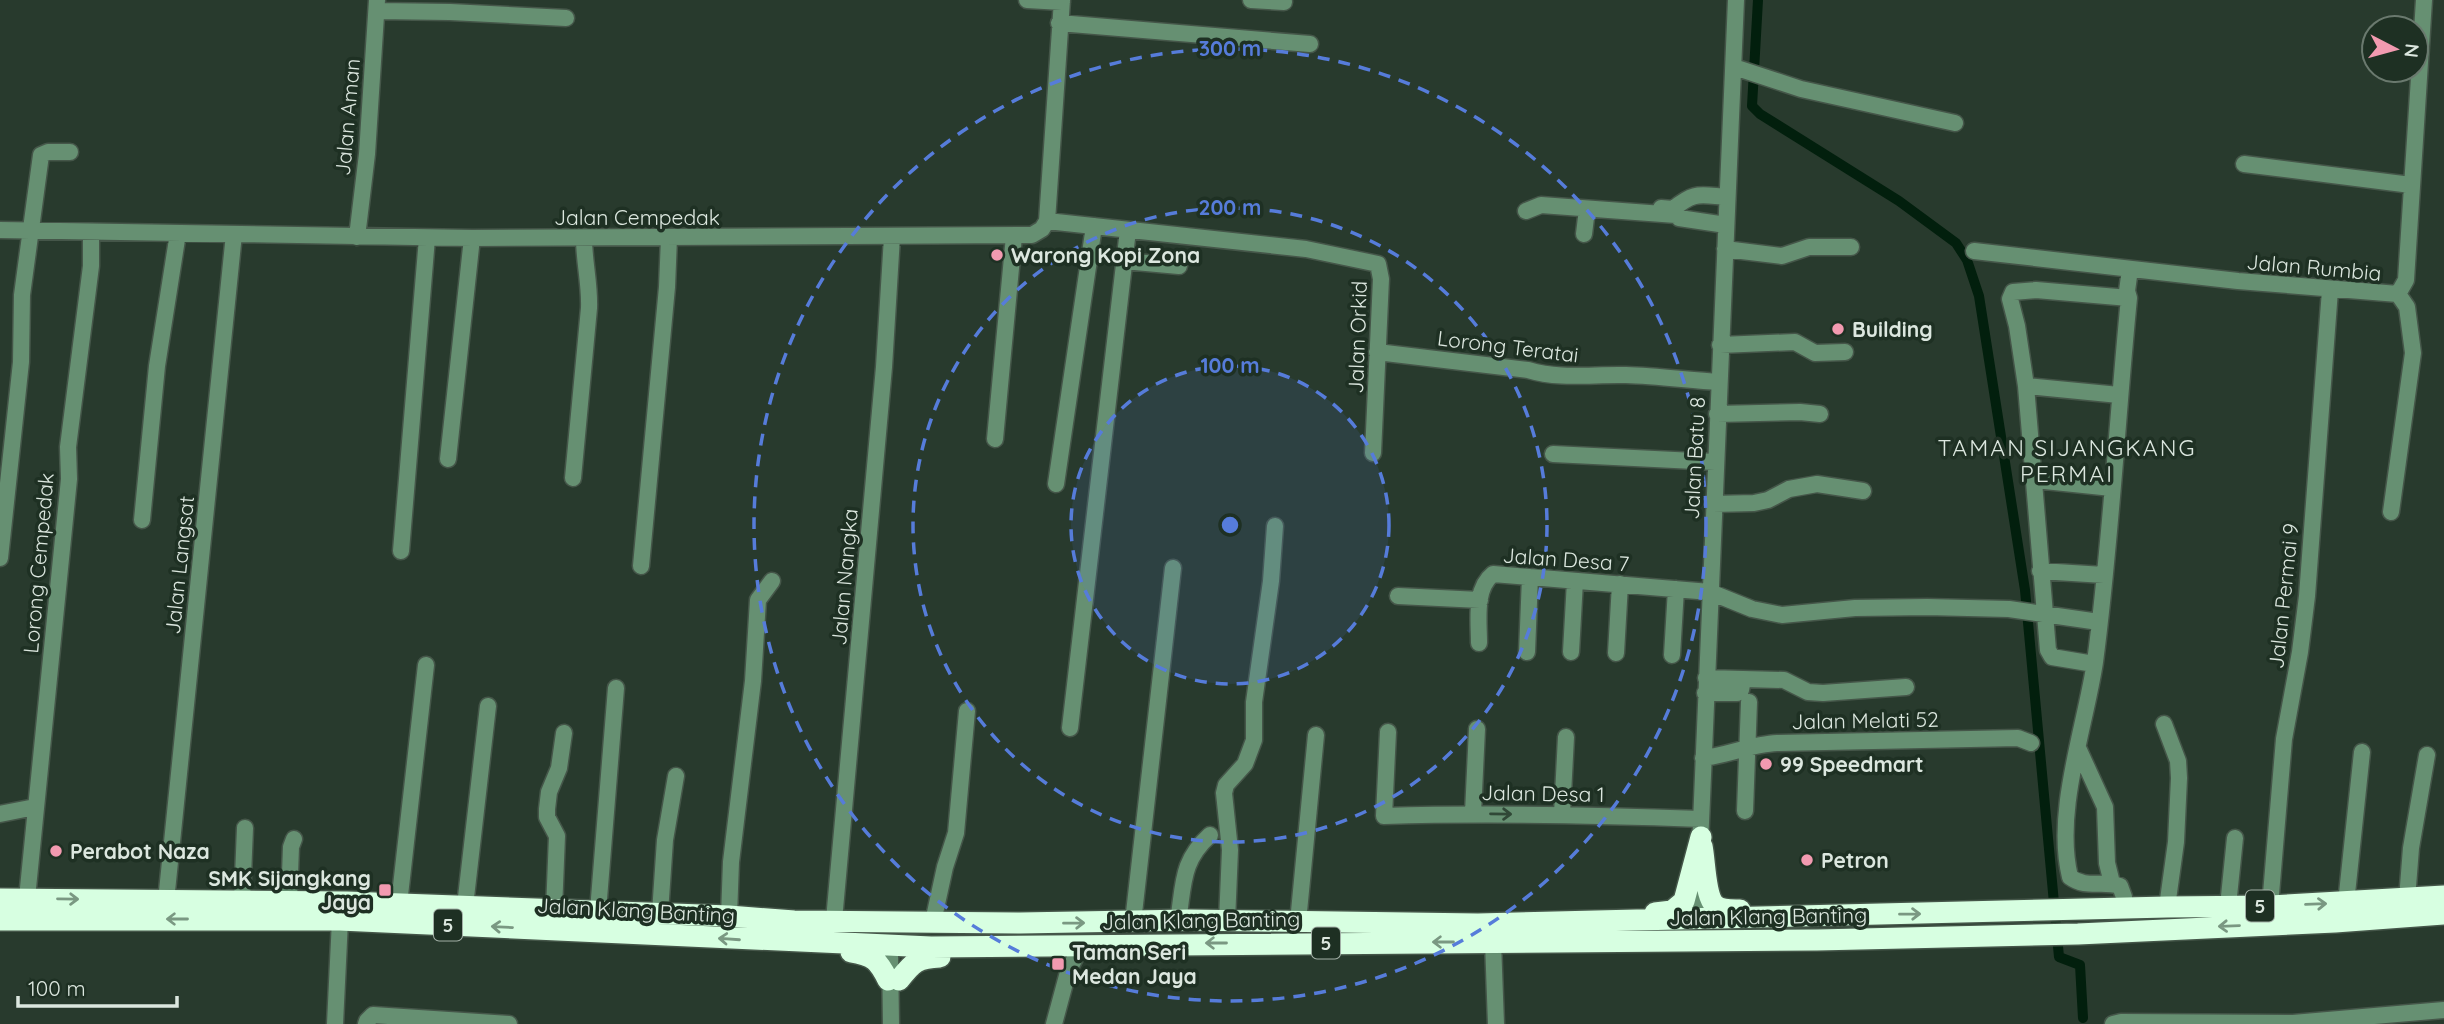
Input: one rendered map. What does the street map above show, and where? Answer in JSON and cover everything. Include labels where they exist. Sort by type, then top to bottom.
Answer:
[{"type":"highway","points":[[1701,828],[1709,893],[1713,903],[1720,908],[1834,915]]},
{"type":"highway","points":[[1545,922],[1672,911],[1684,901],[1687,894],[1701,828]]},
{"type":"highway","name":"Jalan Klang Banting","points":[[0,899],[399,904],[729,916],[794,921],[1478,924],[2077,911],[2167,906],[2270,906],[2444,896]]},
{"type":"highway","name":"Jalan Klang Banting","points":[[0,920],[340,920],[763,941],[896,946],[1054,947],[1493,942],[1553,944],[2078,934],[2444,914]]},
{"type":"highway","points":[[1553,944],[1593,936],[1671,934],[1685,930],[1695,918],[1703,928],[1713,933],[1749,934],[1756,941]]},
{"type":"highway","points":[[794,921],[883,931],[892,937],[896,946]]},
{"type":"highway","points":[[896,946],[902,937],[910,932],[1034,923]]},
{"type":"highway","points":[[763,941],[868,955],[880,963],[894,980],[913,962],[923,958],[993,955],[1054,947]]},
{"type":"street","points":[[1027,0],[1062,1],[1047,221]]},
{"type":"street","points":[[1251,0],[1284,2]]},
{"type":"street","name":"Jalan Batu 8","points":[[1695,918],[1727,197],[1740,69],[1736,0]]},
{"type":"street","name":"Jalan Rumbia","points":[[1974,251],[2130,270],[2398,294],[2406,280],[2424,0]]},
{"type":"street","points":[[384,9],[566,18]]},
{"type":"street","name":"Jalan Aman","points":[[357,237],[384,9]]},
{"type":"street","points":[[1059,23],[1310,44]]},
{"type":"street","points":[[1740,69],[1845,100],[1875,104],[1955,124]]},
{"type":"street","points":[[0,558],[22,362],[22,295],[41,155],[48,152],[70,152]]},
{"type":"street","points":[[2244,164],[2411,185]]},
{"type":"street","points":[[1527,211],[1541,205],[1674,212],[1697,194],[1727,197]]},
{"type":"street","points":[[1627,205],[1674,212],[1689,220],[1726,225]]},
{"type":"street","points":[[1584,234],[1587,209]]},
{"type":"street","name":"Jalan Cempedak","points":[[0,230],[427,238],[1014,236],[1038,233],[1047,221]]},
{"type":"street","name":"Jalan Orkid","points":[[1047,221],[1306,249],[1375,262],[1380,268],[1381,279],[1373,453]]},
{"type":"street","points":[[1056,485],[1094,226]]},
{"type":"street","points":[[1070,728],[1128,230]]},
{"type":"street","name":"Lorong Cempedak","points":[[27,898],[69,479],[68,447],[91,266],[91,232]]},
{"type":"street","points":[[142,520],[156,366],[178,233]]},
{"type":"street","name":"Jalan Langsat","points":[[166,901],[234,233]]},
{"type":"street","points":[[995,439],[1014,236]]},
{"type":"street","name":"Jalan Nangka","points":[[834,920],[884,368],[892,237]]},
{"type":"street","points":[[401,551],[427,238]]},
{"type":"street","points":[[448,459],[472,238]]},
{"type":"street","points":[[573,478],[590,288],[584,260],[584,238]]},
{"type":"street","points":[[641,566],[667,287],[669,238]]},
{"type":"street","points":[[1725,249],[1782,256],[1809,247],[1851,247]]},
{"type":"street","points":[[1124,261],[1179,266]]},
{"type":"street","points":[[2122,909],[2123,890],[2112,883],[2095,885],[2077,882],[2070,877],[2065,849],[2068,806],[2099,622],[2130,270]]},
{"type":"street","points":[[2094,664],[2052,657],[2048,650],[2041,614],[2035,480],[2025,386],[2017,326],[2010,299],[2013,292],[2036,290],[2129,298]]},
{"type":"street","name":"Jalan Permai 9","points":[[2270,906],[2284,739],[2307,596],[2330,290]]},
{"type":"street","points":[[2391,512],[2413,353],[2407,307],[2398,294]]},
{"type":"street","points":[[1720,345],[1795,342],[1815,353],[1844,352]]},
{"type":"street","name":"Lorong Teratai","points":[[1377,352],[1568,377],[1625,375],[1719,382]]},
{"type":"street","points":[[2025,386],[2119,395]]},
{"type":"street","points":[[1717,414],[1820,414]]},
{"type":"street","points":[[1553,454],[1715,462]]},
{"type":"street","points":[[2035,480],[2112,488]]},
{"type":"street","points":[[1713,504],[1754,503],[1768,500],[1789,489],[1817,484],[1863,491]]},
{"type":"street","points":[[1227,921],[1230,850],[1224,793],[1226,785],[1245,764],[1254,740],[1254,702],[1271,581],[1275,526]]},
{"type":"street","points":[[1133,922],[1174,568]]},
{"type":"street","points":[[2040,571],[2104,575]]},
{"type":"street","name":"Jalan Desa 7","points":[[1480,600],[1483,587],[1493,574],[1710,592],[1752,609],[1782,615],[1867,608],[2009,609],[2099,622]]},
{"type":"street","points":[[1527,652],[1530,577]]},
{"type":"street","points":[[729,916],[731,862],[751,693],[758,600],[772,581]]},
{"type":"street","points":[[1571,652],[1575,581]]},
{"type":"street","points":[[1616,653],[1620,584]]},
{"type":"street","points":[[1672,655],[1676,589]]},
{"type":"street","points":[[1398,596],[1480,600],[1479,643]]},
{"type":"street","points":[[399,904],[426,665]]},
{"type":"street","points":[[1705,685],[1737,693],[1741,690],[1743,680],[1784,680],[1808,692],[1823,693],[1906,687]]},
{"type":"street","points":[[598,911],[616,688]]},
{"type":"street","points":[[1745,811],[1749,702]]},
{"type":"street","points":[[466,906],[488,706]]},
{"type":"street","points":[[933,922],[945,867],[956,833],[967,711]]},
{"type":"street","points":[[2164,724],[2178,761],[2179,778],[2176,842],[2167,906]]},
{"type":"street","points":[[1473,813],[1476,729]]},
{"type":"street","name":"Jalan Desa 1","points":[[1388,732],[1384,816],[1562,814],[1665,818],[1701,828]]},
{"type":"street","points":[[554,910],[557,836],[547,809],[564,733]]},
{"type":"street","points":[[1298,922],[1316,735]]},
{"type":"street","points":[[1562,814],[1566,737]]},
{"type":"street","name":"Jalan Melati 52","points":[[1703,758],[1747,750],[1756,744],[2018,738],[2031,743]]},
{"type":"street","points":[[2079,750],[2105,807],[2107,863],[2112,883]]},
{"type":"street","points":[[2346,903],[2362,752]]},
{"type":"street","points":[[2407,899],[2411,848],[2427,755]]},
{"type":"street","points":[[660,914],[665,840],[676,776]]},
{"type":"street","points":[[0,814],[35,807]]},
{"type":"street","points":[[242,901],[245,828]]},
{"type":"street","points":[[1178,921],[1187,863],[1196,848],[1210,835]]},
{"type":"street","points":[[2228,906],[2235,838]]},
{"type":"street","points":[[289,901],[294,839]]},
{"type":"street","points":[[335,1024],[340,920]]},
{"type":"street","points":[[1493,942],[1496,1024]]},
{"type":"street","points":[[893,1024],[894,980],[899,951],[896,946]]},
{"type":"street","points":[[1054,1024],[1068,972],[1081,946]]},
{"type":"street","points":[[2113,1024],[2293,1023],[2387,1019],[2444,1010]]},
{"type":"street","points":[[367,1022],[373,1015],[509,1024]]},
{"type":"waterway","points":[[1758,0],[1752,106],[1760,114],[1899,201],[1956,243],[1967,260],[1979,296],[2025,590],[2059,957],[2080,965],[2083,1018]]},
{"type":"place","name":"Warong Kopi Zona","points":[[997,255]]},
{"type":"place","name":"Building","points":[[1838,329]]},
{"type":"place","name":"99 Speedmart","points":[[1766,764]]},
{"type":"place","name":"Perabot Naza","points":[[56,851]]},
{"type":"place","name":"Petron","points":[[1807,860]]},
{"type":"place","name":"SMK Sijangkang Jaya","points":[[385,890]]},
{"type":"place","name":"Taman Seri Medan Jaya","points":[[1058,964]]},
{"type":"district","name":"TAMAN SIJANGKANG PERMAI","points":[[2067,460]]}]
